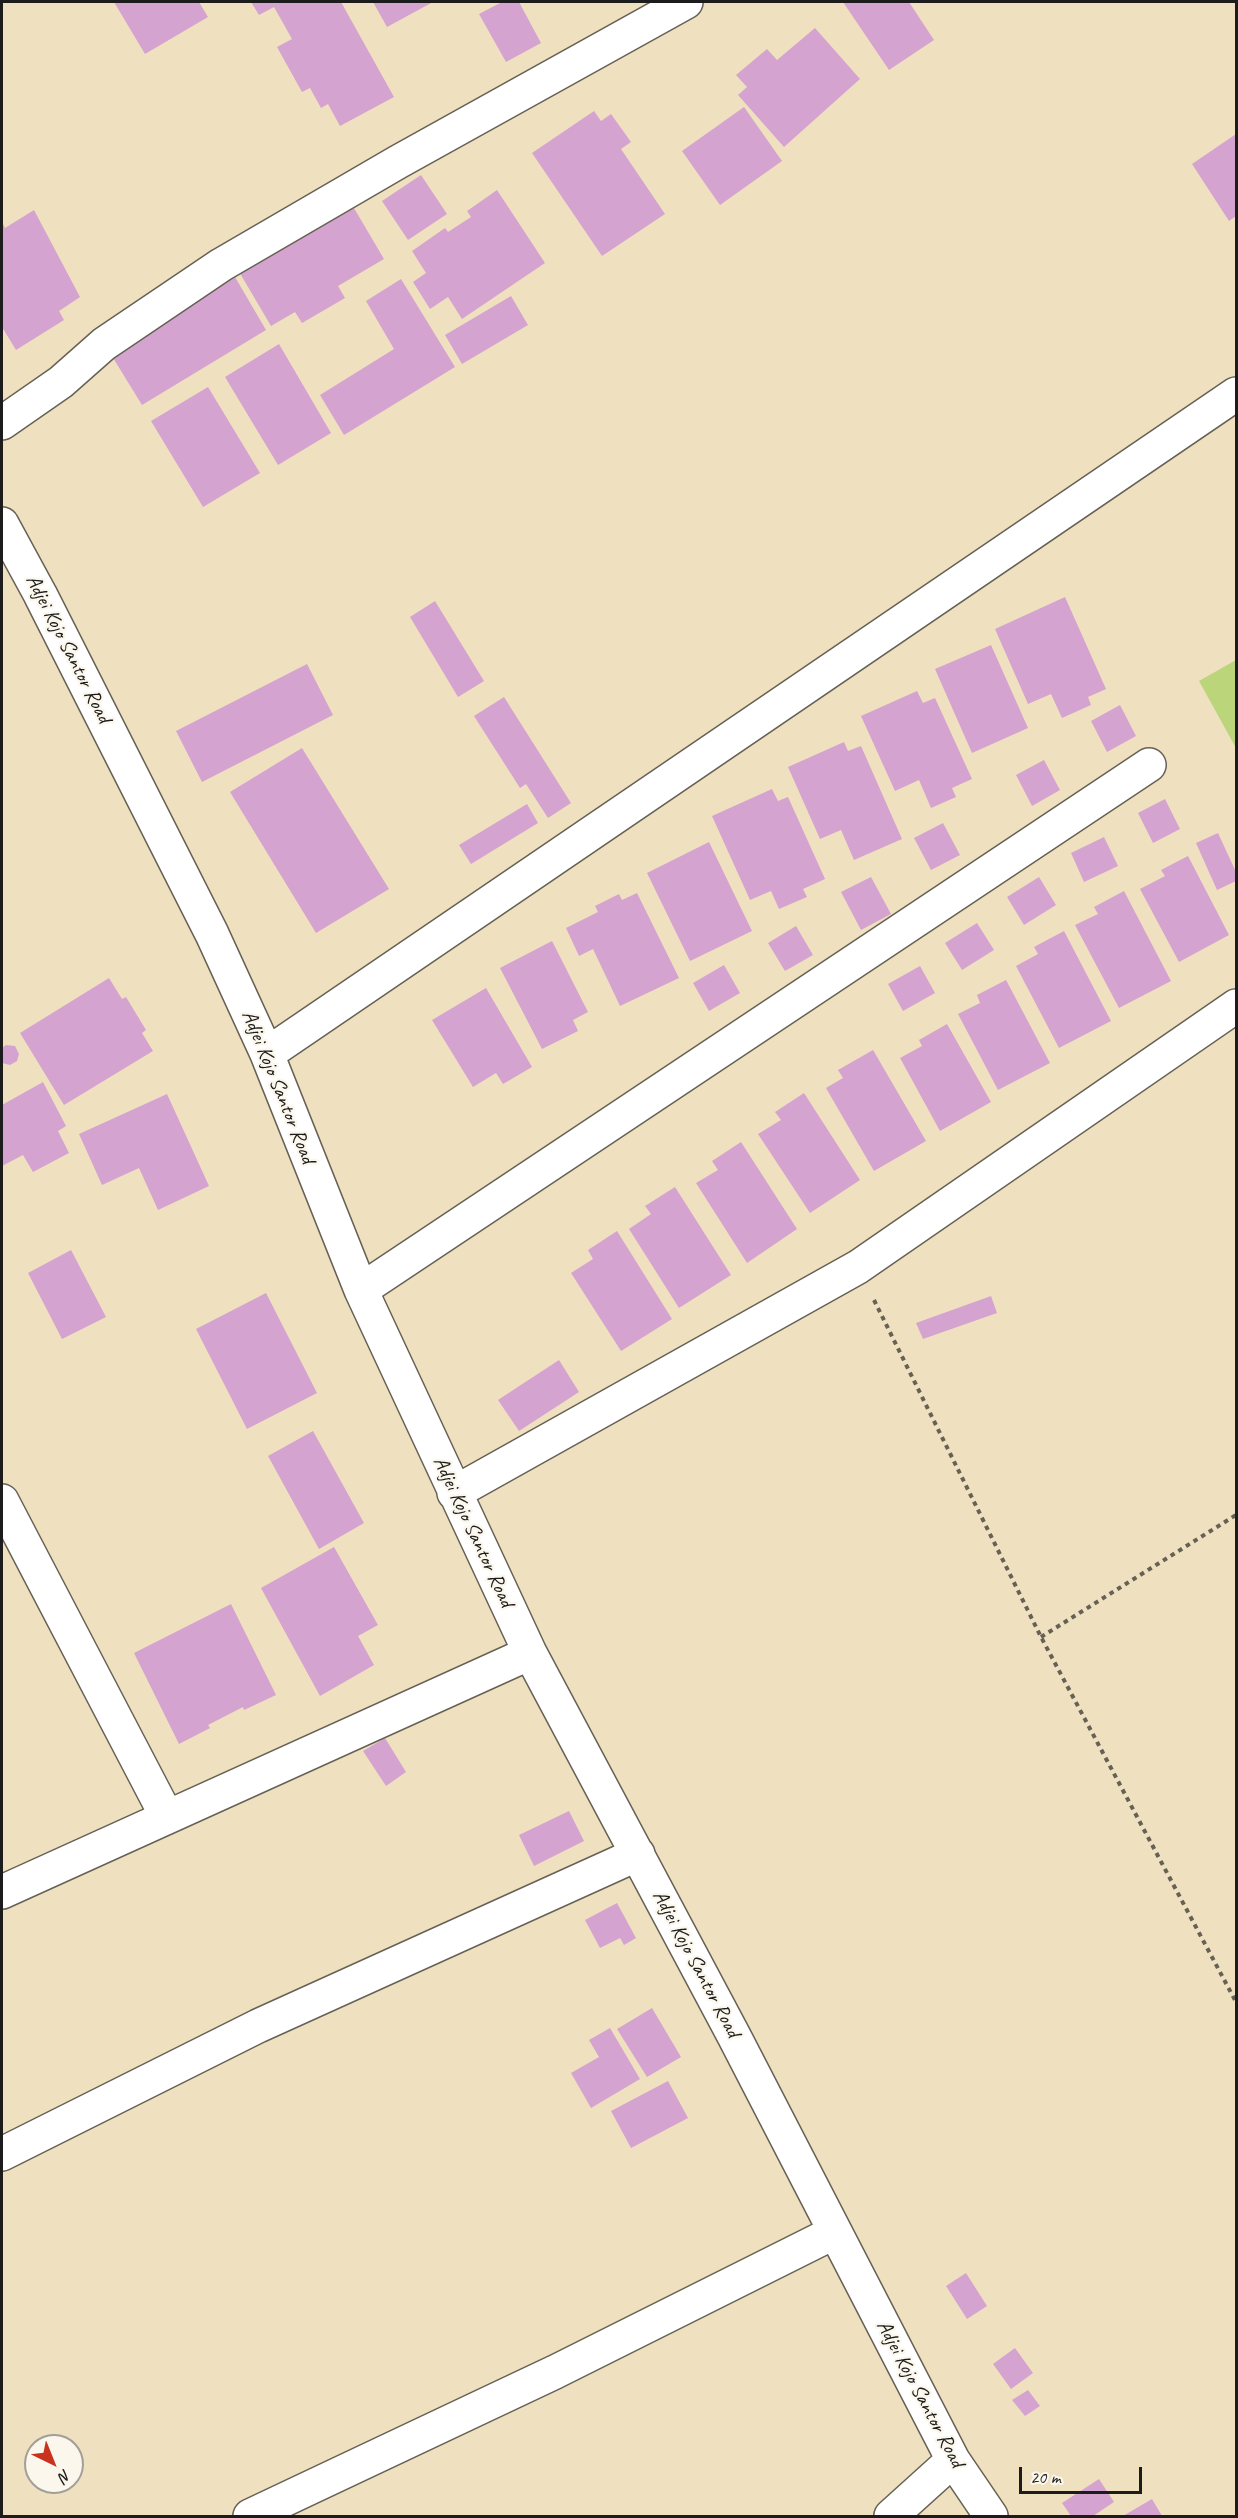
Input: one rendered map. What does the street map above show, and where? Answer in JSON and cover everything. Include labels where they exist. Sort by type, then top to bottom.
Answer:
[{"type":"street","points":[[2,423],[62,382],[104,344],[221,265],[399,162],[686,2]]},
{"type":"street","points":[[267,1054],[1236,394]]},
{"type":"street","name":"Adjei Kojo Santor Road","points":[[2,524],[165,838],[212,934],[267,1054],[361,1290],[530,1653],[638,1854],[953,2460],[992,2517]]},
{"type":"street","points":[[361,1290],[1149,765]]},
{"type":"street","points":[[454,1493],[858,1267],[1236,1006]]},
{"type":"street","points":[[2,1501],[167,1817]]},
{"type":"street","points":[[2,1892],[530,1653]]},
{"type":"street","points":[[2,2154],[258,2026],[638,1854]]},
{"type":"street","points":[[250,2517],[555,2372],[835,2232]]},
{"type":"street","points":[[891,2517],[953,2460]]},
{"type":"path","points":[[858,1267],[1041,1637],[1236,2002]]},
{"type":"path","points":[[1041,1637],[1236,1515]]},
{"type":"green space","points":[[1236,660],[1236,748],[1199,681]]},
{"type":"building","points":[[114,2],[199,2],[208,17],[145,54]]},
{"type":"building","points":[[251,2],[341,2],[394,97],[340,126],[328,104],[321,108],[310,88],[302,92],[277,47],[292,39],[274,7],[259,15]]},
{"type":"building","points":[[373,2],[433,2],[387,27]]},
{"type":"building","points":[[502,2],[519,2],[541,43],[506,62],[479,14]]},
{"type":"building","points":[[843,2],[909,2],[934,40],[889,70]]},
{"type":"building","points":[[815,28],[860,79],[784,147],[738,95],[747,87],[736,75],[767,49],[777,60]]},
{"type":"building","points":[[744,107],[782,161],[720,205],[682,151]]},
{"type":"building","points":[[594,111],[601,121],[611,114],[631,142],[621,149],[665,214],[602,256],[532,153]]},
{"type":"building","points":[[1236,134],[1236,216],[1229,221],[1192,164]]},
{"type":"building","points":[[421,175],[447,214],[408,240],[382,201]]},
{"type":"building","points":[[497,190],[545,263],[462,319],[448,297],[430,309],[413,282],[426,273],[412,251],[445,228],[448,232],[471,217],[467,211]]},
{"type":"building","points":[[351,203],[384,259],[338,286],[345,298],[302,323],[295,312],[271,326],[238,270]]},
{"type":"building","points":[[34,210],[80,297],[59,311],[64,320],[16,350],[2,327],[2,222],[5,228]]},
{"type":"building","points":[[235,277],[266,330],[142,405],[110,353]]},
{"type":"building","points":[[401,279],[455,367],[344,435],[320,395],[394,349],[366,301]]},
{"type":"building","points":[[511,296],[528,325],[462,364],[445,335]]},
{"type":"building","points":[[279,344],[331,433],[278,465],[225,377]]},
{"type":"building","points":[[208,387],[260,473],[203,507],[151,421]]},
{"type":"building","points":[[1065,597],[1106,689],[1088,697],[1091,705],[1062,718],[1051,694],[1028,704],[995,629]]},
{"type":"building","points":[[435,601],[484,681],[458,697],[410,617]]},
{"type":"building","points":[[991,645],[1028,728],[972,753],[935,669]]},
{"type":"building","points":[[307,664],[333,715],[202,782],[176,731]]},
{"type":"building","points":[[917,691],[923,703],[935,698],[972,779],[952,788],[956,797],[931,808],[919,780],[895,791],[861,716]]},
{"type":"building","points":[[504,697],[571,803],[548,818],[526,784],[520,788],[474,716]]},
{"type":"building","points":[[1120,705],[1136,736],[1107,752],[1091,721]]},
{"type":"building","points":[[844,742],[848,751],[861,746],[902,839],[854,860],[841,830],[820,839],[788,767]]},
{"type":"building","points":[[302,748],[389,889],[316,933],[230,792]]},
{"type":"building","points":[[1044,760],[1060,790],[1032,806],[1016,775]]},
{"type":"building","points":[[772,789],[778,801],[788,797],[825,879],[803,889],[807,897],[779,909],[771,891],[750,900],[712,816]]},
{"type":"building","points":[[1165,799],[1180,829],[1153,843],[1138,813]]},
{"type":"building","points":[[527,804],[538,823],[471,864],[459,845]]},
{"type":"building","points":[[943,823],[960,855],[931,870],[914,838]]},
{"type":"building","points":[[1218,833],[1236,872],[1236,881],[1217,890],[1196,843]]},
{"type":"building","points":[[1104,837],[1118,866],[1084,882],[1071,853]]},
{"type":"building","points":[[709,842],[752,931],[690,961],[647,873]]},
{"type":"building","points":[[1188,856],[1229,935],[1179,962],[1140,889],[1165,876],[1161,870]]},
{"type":"building","points":[[871,877],[891,914],[861,930],[841,892]]},
{"type":"building","points":[[1039,877],[1056,905],[1024,925],[1007,897]]},
{"type":"building","points":[[1124,891],[1171,981],[1119,1008],[1075,925],[1098,914],[1094,907]]},
{"type":"building","points":[[637,893],[679,978],[620,1006],[593,949],[579,956],[566,928],[598,912],[595,906],[619,894],[622,900]]},
{"type":"building","points":[[977,923],[994,950],[962,970],[945,943]]},
{"type":"building","points":[[796,926],[813,955],[785,971],[768,943]]},
{"type":"building","points":[[1064,931],[1111,1021],[1059,1048],[1016,966],[1038,954],[1034,947]]},
{"type":"building","points":[[552,941],[588,1012],[573,1020],[578,1031],[542,1049],[500,968]]},
{"type":"building","points":[[724,965],[740,993],[709,1011],[693,983]]},
{"type":"building","points":[[920,966],[935,993],[903,1011],[888,984]]},
{"type":"building","points":[[109,978],[122,999],[126,997],[146,1030],[142,1033],[153,1051],[64,1105],[20,1033]]},
{"type":"building","points":[[1006,980],[1050,1063],[998,1090],[958,1014],[980,1003],[977,995]]},
{"type":"building","points":[[486,988],[532,1067],[503,1084],[496,1073],[473,1087],[432,1020]]},
{"type":"building","points":[[947,1024],[991,1102],[940,1131],[900,1058],[922,1046],[919,1040]]},
{"type":"building","points":[[6,1045],[15,1046],[19,1054],[17,1061],[10,1065],[2,1063],[2,1048]]},
{"type":"building","points":[[873,1050],[926,1141],[874,1171],[826,1088],[843,1078],[838,1070]]},
{"type":"building","points":[[43,1082],[66,1126],[58,1131],[69,1153],[33,1172],[23,1155],[2,1166],[2,1105]]},
{"type":"building","points":[[804,1093],[860,1180],[810,1213],[758,1134],[781,1120],[775,1112]]},
{"type":"building","points":[[167,1094],[209,1186],[158,1210],[139,1168],[102,1185],[79,1134]]},
{"type":"building","points":[[741,1142],[797,1229],[747,1263],[696,1183],[718,1170],[712,1161]]},
{"type":"building","points":[[675,1187],[731,1275],[679,1308],[629,1229],[651,1214],[645,1206]]},
{"type":"building","points":[[617,1231],[672,1319],[621,1351],[571,1273],[593,1259],[588,1250]]},
{"type":"building","points":[[71,1250],[106,1317],[62,1339],[28,1273]]},
{"type":"building","points":[[266,1293],[317,1393],[247,1429],[196,1329]]},
{"type":"building","points":[[991,1296],[997,1313],[923,1339],[916,1323]]},
{"type":"building","points":[[559,1360],[579,1392],[519,1431],[498,1400]]},
{"type":"building","points":[[313,1431],[364,1523],[319,1549],[268,1456]]},
{"type":"building","points":[[334,1547],[378,1625],[358,1636],[374,1665],[320,1696],[261,1588]]},
{"type":"building","points":[[231,1604],[276,1695],[244,1710],[243,1707],[208,1725],[210,1728],[179,1744],[134,1653]]},
{"type":"building","points":[[385,1738],[406,1772],[386,1786],[363,1751]]},
{"type":"building","points":[[569,1811],[584,1841],[534,1866],[519,1835]]},
{"type":"building","points":[[617,1903],[636,1938],[624,1945],[620,1938],[600,1948],[585,1920]]},
{"type":"building","points":[[652,2008],[681,2057],[647,2077],[617,2029]]},
{"type":"building","points":[[610,2028],[640,2079],[591,2108],[571,2073],[599,2057],[589,2040]]},
{"type":"building","points":[[668,2081],[688,2118],[631,2148],[611,2111]]},
{"type":"building","points":[[966,2273],[987,2306],[967,2319],[946,2286]]},
{"type":"building","points":[[1015,2348],[1033,2373],[1011,2389],[993,2364]]},
{"type":"building","points":[[1028,2390],[1040,2406],[1025,2416],[1012,2400]]},
{"type":"building","points":[[1099,2479],[1114,2502],[1093,2516],[1071,2516],[1062,2503]]},
{"type":"building","points":[[1152,2499],[1162,2516],[1123,2516]]}]
